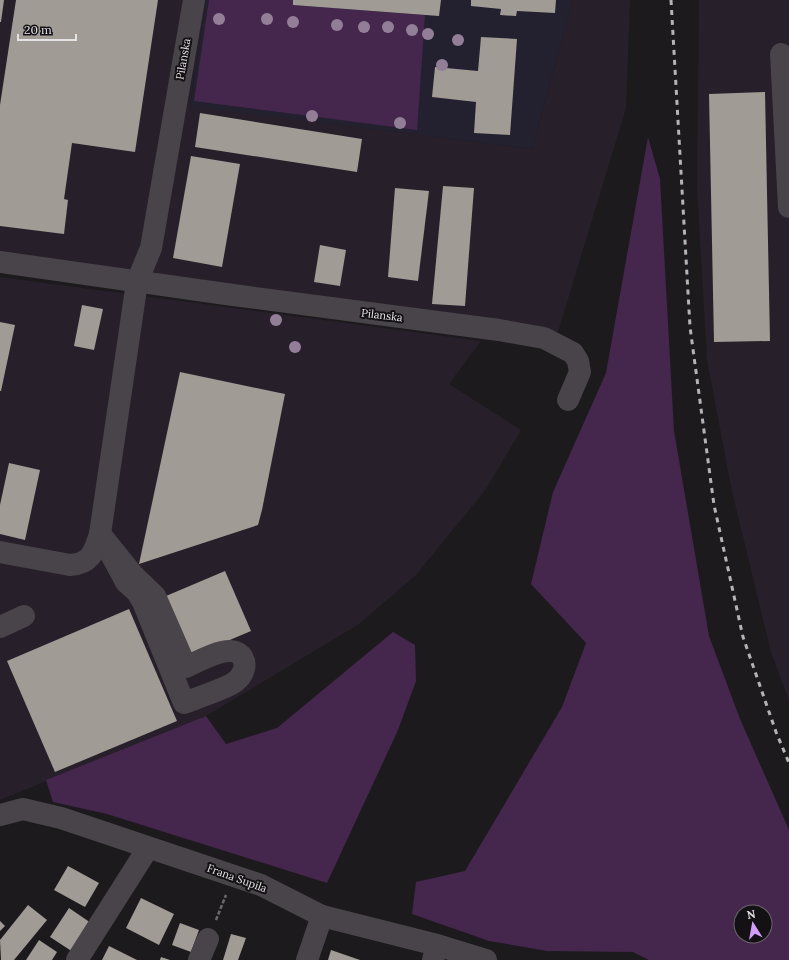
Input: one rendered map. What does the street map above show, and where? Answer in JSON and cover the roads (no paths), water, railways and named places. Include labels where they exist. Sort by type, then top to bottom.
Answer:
[{"type":"street","name":"Pilanska","points":[[138,282],[151,248],[194,0]]},
{"type":"street","points":[[781,54],[789,206]]},
{"type":"street","name":"Pilanska","points":[[0,262],[499,330],[544,338],[573,353],[578,361],[580,372],[568,400]]},
{"type":"street","points":[[0,552],[58,564],[80,565],[87,561],[94,550],[100,534],[138,282]]},
{"type":"street","points":[[100,534],[133,575],[155,596],[168,632],[186,667],[221,652],[234,650],[241,654],[245,663],[244,670],[237,681],[184,703],[143,602],[137,592],[126,582],[100,534]]},
{"type":"street","points":[[0,627],[24,616]]},
{"type":"street","name":"Frana Supila","points":[[0,815],[23,809],[53,816],[260,885],[322,916],[435,953],[486,960]]},
{"type":"street","points":[[77,960],[148,848]]},
{"type":"street","points":[[307,960],[322,916]]},
{"type":"street","points":[[199,960],[208,939]]},
{"type":"railway","points":[[671,0],[690,327],[714,505],[743,637],[776,732],[789,763]]}]
